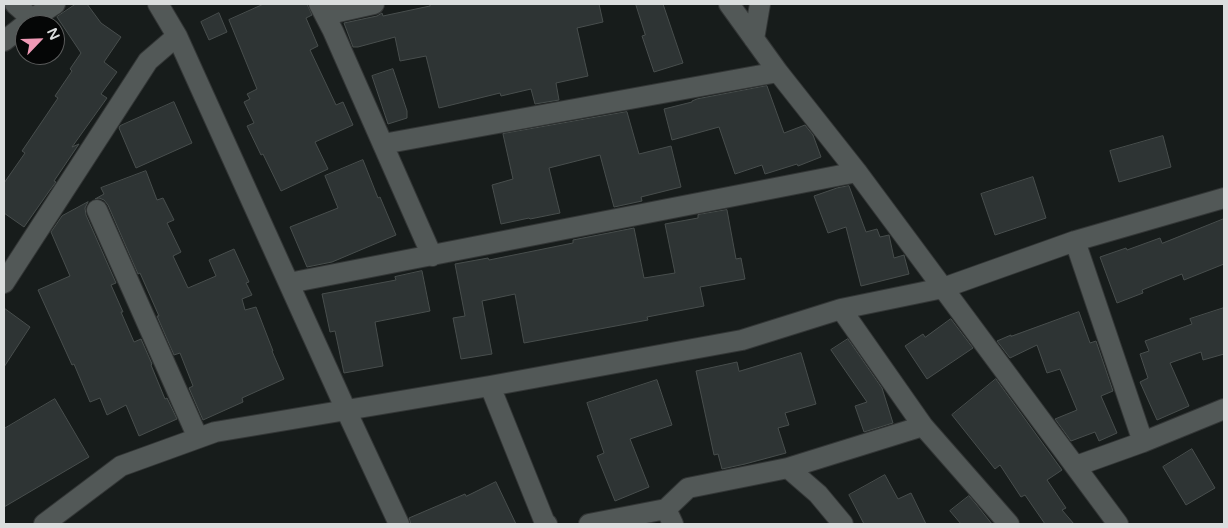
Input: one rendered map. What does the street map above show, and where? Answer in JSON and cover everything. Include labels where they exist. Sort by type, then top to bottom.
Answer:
[{"type":"street","points":[[15,4],[27,15]]},
{"type":"street","points":[[38,15],[54,4]]},
{"type":"street","points":[[158,4],[177,36],[399,524]]},
{"type":"street","points":[[374,4],[322,10],[432,256]]},
{"type":"street","points":[[729,4],[778,72],[857,172],[1118,524]]},
{"type":"street","points":[[754,39],[760,4]]},
{"type":"street","points":[[4,41],[15,32]]},
{"type":"street","points":[[4,283],[148,61],[177,36]]},
{"type":"street","points":[[383,144],[778,72]]},
{"type":"street","points":[[289,283],[857,172]]},
{"type":"street","points":[[44,524],[121,466],[215,432],[490,386],[742,340],[841,309],[943,288],[1075,241],[1224,198]]},
{"type":"street","points":[[97,210],[198,438]]},
{"type":"street","points":[[1075,241],[1143,442]]},
{"type":"street","points":[[841,309],[923,426],[1009,524]]},
{"type":"street","points":[[490,386],[547,524]]},
{"type":"street","points":[[1076,466],[1143,442],[1224,409]]},
{"type":"street","points":[[589,524],[669,516],[688,488],[788,468],[923,426]]},
{"type":"street","points":[[788,468],[818,494],[844,524]]},
{"type":"building","points":[[76,4],[87,4],[101,23],[121,37],[104,62],[117,72],[101,94],[107,98],[72,147],[79,144],[54,181],[56,182],[24,227],[4,213],[4,183],[25,153],[22,151],[58,98],[55,96],[72,71],[70,69],[81,53],[65,29],[65,15],[60,15]]},
{"type":"building","points":[[264,4],[307,4],[312,15],[306,18],[318,46],[310,50],[336,105],[343,102],[353,125],[315,142],[328,169],[281,191],[247,126],[254,123],[244,102],[250,99],[247,94],[257,89],[229,20]]},
{"type":"building","points":[[429,4],[599,4],[603,22],[577,28],[588,76],[556,83],[559,100],[535,104],[531,89],[501,96],[500,93],[439,108],[426,56],[400,61],[395,37],[353,47],[344,23],[377,16],[382,13],[383,16],[430,6]]},
{"type":"building","points":[[636,4],[663,4],[683,63],[654,72],[642,36],[645,35]]},
{"type":"building","points":[[219,13],[227,32],[209,40],[201,22]]},
{"type":"building","points":[[393,69],[407,111],[407,118],[388,124],[372,76]]},
{"type":"building","points":[[767,86],[784,133],[805,125],[813,135],[821,157],[798,166],[797,164],[765,174],[762,165],[735,174],[719,127],[672,140],[664,109],[697,99]]},
{"type":"building","points":[[174,102],[192,143],[136,168],[119,128],[120,126]]},
{"type":"building","points":[[627,112],[639,154],[671,146],[681,187],[641,197],[642,201],[614,207],[600,155],[549,168],[560,213],[501,224],[492,185],[513,179],[503,134]]},
{"type":"building","points":[[1163,136],[1171,167],[1119,182],[1110,151]]},
{"type":"building","points":[[363,160],[378,198],[380,197],[396,235],[332,262],[307,267],[290,227],[338,208],[325,176]]},
{"type":"building","points":[[146,171],[157,200],[163,198],[174,220],[167,223],[181,252],[173,256],[188,288],[216,276],[209,260],[234,249],[249,282],[246,283],[252,295],[242,299],[245,310],[256,307],[284,379],[242,398],[243,402],[203,420],[189,388],[193,386],[180,353],[174,355],[157,316],[159,316],[140,273],[138,274],[108,205],[104,200],[95,199],[104,194],[101,188]]},
{"type":"building","points":[[1033,177],[1046,218],[995,235],[981,194]]},
{"type":"building","points":[[849,186],[866,232],[877,229],[880,237],[889,235],[894,258],[904,255],[909,274],[861,286],[846,227],[828,233],[814,196]]},
{"type":"building","points":[[88,202],[85,208],[86,215],[116,283],[111,285],[123,312],[121,312],[134,342],[141,339],[165,399],[167,398],[177,419],[139,436],[126,405],[107,415],[100,398],[90,402],[38,290],[70,276],[51,232],[62,216]]},
{"type":"building","points":[[727,210],[736,259],[741,258],[745,279],[700,287],[704,306],[647,317],[648,320],[524,343],[515,294],[482,301],[492,354],[461,359],[453,318],[465,316],[455,264],[488,258],[489,260],[573,243],[573,240],[634,228],[644,278],[675,273],[665,224],[698,218],[698,215]]},
{"type":"building","points":[[1224,219],[1224,264],[1184,280],[1182,274],[1142,290],[1143,293],[1117,303],[1100,257],[1160,238],[1162,243]]},
{"type":"building","points":[[422,271],[430,311],[375,322],[383,366],[344,373],[335,331],[330,332],[322,294],[396,280],[395,277]]},
{"type":"building","points":[[4,308],[30,327],[4,367]]},
{"type":"building","points":[[1224,308],[1224,354],[1203,360],[1201,352],[1170,363],[1189,406],[1157,420],[1140,382],[1148,378],[1140,354],[1149,351],[1145,341],[1192,324],[1190,319]]},
{"type":"building","points":[[1079,312],[1090,343],[1096,341],[1113,391],[1101,396],[1117,433],[1099,441],[1095,432],[1071,441],[1055,419],[1077,410],[1060,369],[1047,373],[1037,345],[1010,358],[997,341]]},
{"type":"building","points":[[951,319],[973,348],[927,379],[905,346],[923,334],[925,337]]},
{"type":"building","points":[[848,339],[882,388],[893,423],[864,432],[855,406],[867,402],[831,350]]},
{"type":"building","points":[[801,353],[816,404],[785,413],[789,425],[778,428],[786,453],[722,469],[718,454],[714,455],[696,371],[737,362],[739,371]]},
{"type":"building","points":[[996,379],[1062,470],[1047,480],[1066,508],[1062,510],[1074,524],[1045,524],[1025,495],[1021,497],[1000,465],[995,469],[952,415]]},
{"type":"building","points":[[657,380],[672,425],[630,439],[649,487],[615,501],[597,456],[604,453],[587,403]]},
{"type":"building","points":[[55,399],[89,457],[4,507],[4,429]]},
{"type":"building","points":[[1192,449],[1215,488],[1186,505],[1163,467]]},
{"type":"building","points":[[885,475],[898,499],[911,493],[926,524],[864,524],[849,495]]},
{"type":"building","points":[[496,482],[516,524],[411,524],[409,518]]},
{"type":"building","points":[[969,496],[992,524],[961,524],[950,511]]}]
